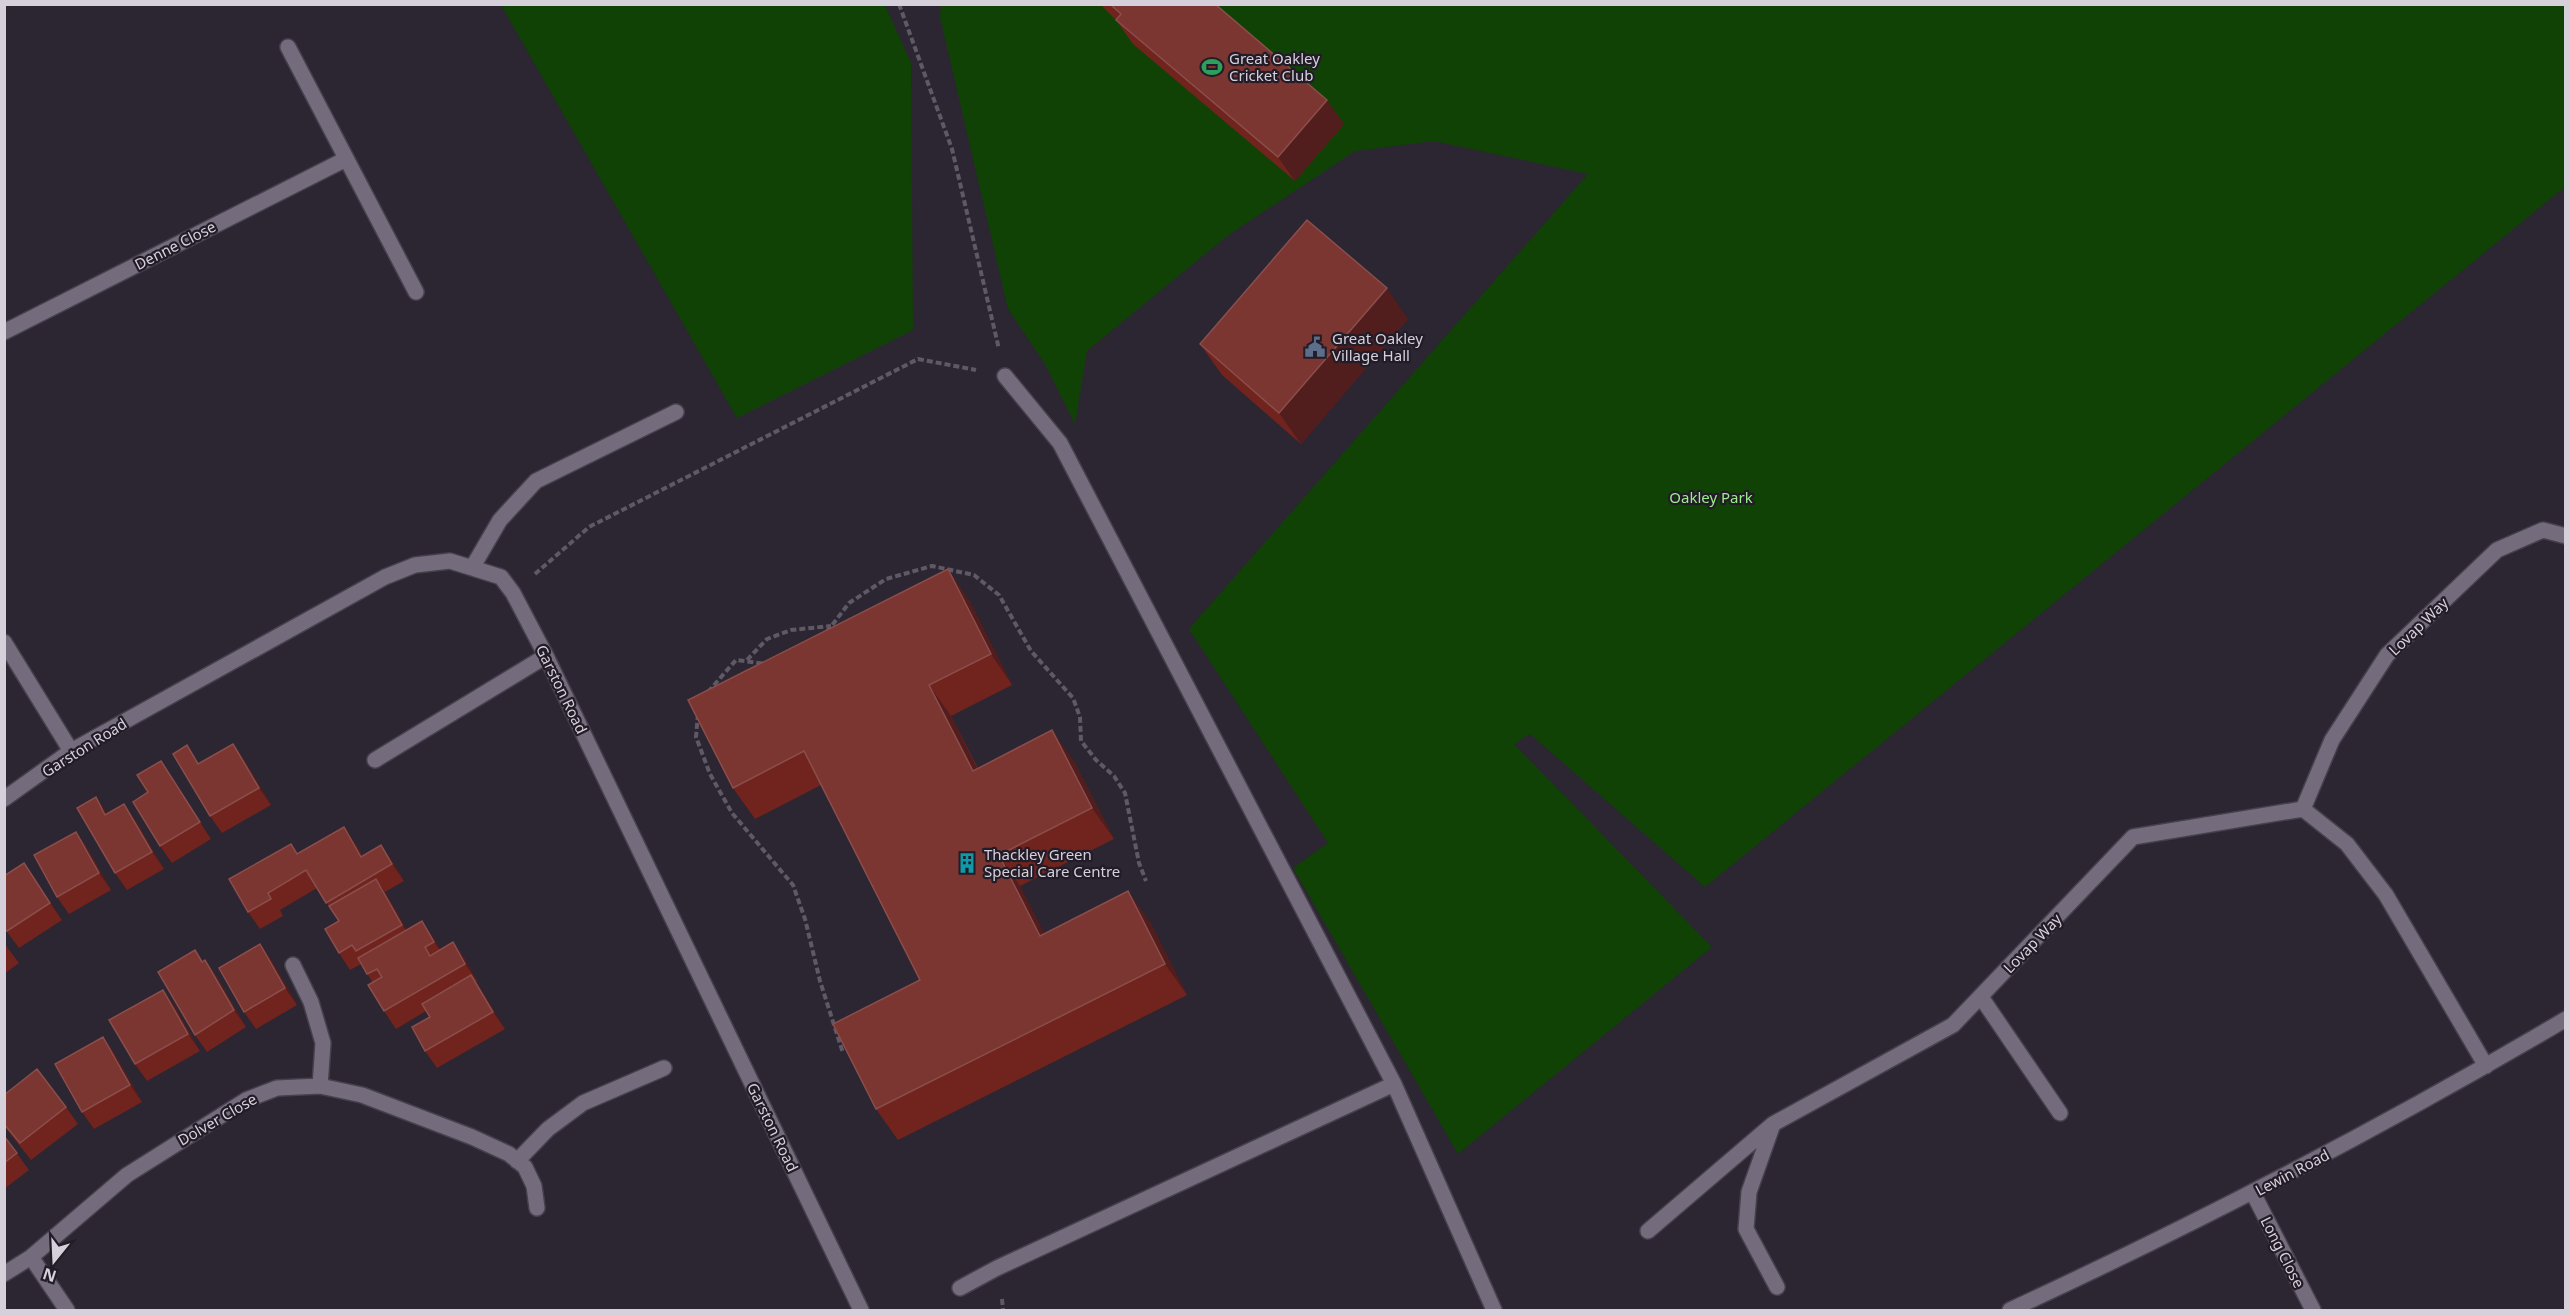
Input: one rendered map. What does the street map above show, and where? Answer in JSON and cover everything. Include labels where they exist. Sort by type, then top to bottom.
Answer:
[{"type":"street","points":[[288,47],[416,292]]},
{"type":"street","name":"Denne Close","points":[[4,332],[346,159]]},
{"type":"street","points":[[1005,376],[1060,443],[1394,1084],[1494,1311]]},
{"type":"street","points":[[471,568],[500,520],[536,481],[676,411]]},
{"type":"street","name":"Lovap Way","points":[[1648,1231],[1773,1124],[1953,1025],[2133,837],[2303,809],[2332,740],[2387,655],[2497,550],[2542,530],[2565,536]]},
{"type":"street","name":"Garston Road","points":[[4,799],[71,751],[385,577],[415,565],[450,561],[501,577],[513,593],[546,656],[861,1311]]},
{"type":"street","points":[[4,642],[71,751]]},
{"type":"street","points":[[375,760],[546,656]]},
{"type":"street","points":[[2303,809],[2347,844],[2386,895],[2486,1066]]},
{"type":"street","points":[[293,965],[311,1002],[323,1043],[320,1086]]},
{"type":"street","points":[[1981,997],[2060,1113]]},
{"type":"street","name":"Lewin Road","points":[[2010,1311],[2253,1193],[2486,1066],[2565,1019]]},
{"type":"street","points":[[517,1161],[548,1129],[583,1103],[664,1068]]},
{"type":"street","points":[[960,1288],[997,1268],[1394,1084]]},
{"type":"street","name":"Dolver Close","points":[[4,1274],[31,1257],[127,1175],[246,1100],[277,1088],[320,1086],[362,1095],[472,1137],[509,1155],[525,1167],[534,1186],[537,1208]]},
{"type":"street","points":[[1773,1124],[1749,1192],[1746,1229],[1777,1287]]},
{"type":"street","name":"Long Close","points":[[2253,1193],[2313,1311]]},
{"type":"street","points":[[31,1257],[67,1311]]},
{"type":"path","points":[[513,593],[590,527],[918,359],[1005,376],[952,149],[899,4]]},
{"type":"path","points":[[821,640],[849,603],[886,579],[932,566],[974,575],[999,595],[1031,651],[1074,698],[1080,717],[1081,741],[1096,760],[1114,776],[1125,793],[1134,825],[1139,863],[1146,881]]},
{"type":"path","points":[[747,660],[767,639],[791,630],[832,626]]},
{"type":"path","points":[[707,693],[736,660],[769,664]]},
{"type":"path","points":[[699,710],[696,737],[710,774],[732,813],[794,885],[805,918],[820,981],[843,1053]]},
{"type":"green space","name":"Oakley Park","points":[[941,4],[2565,5],[2565,187],[1705,887],[1530,734],[1514,744],[1712,947],[1458,1154],[1293,868],[1328,843],[1189,629],[1588,174],[1434,141],[1355,151],[1227,236],[1087,351],[1075,424],[1045,364],[1008,309],[940,17]]},
{"type":"green space","points":[[501,5],[885,5],[911,63],[913,330],[737,418]]},
{"type":"building","points":[[1110,4],[1215,4],[1327,100],[1278,157],[1116,20],[1121,14]]},
{"type":"building","name":"Great Oakley Village Hall","points":[[1307,220],[1387,288],[1279,413],[1200,344]]},
{"type":"building","name":"Thackley Green Special Care Centre","points":[[948,569],[991,654],[929,685],[973,771],[1052,730],[1092,808],[999,855],[1040,936],[1128,891],[1165,964],[876,1109],[833,1024],[920,980],[804,751],[733,788],[688,700]]},
{"type":"building","points":[[233,744],[259,788],[210,816],[173,754],[187,745],[198,764]]},
{"type":"building","points":[[161,761],[200,822],[160,846],[133,802],[148,792],[137,775]]},
{"type":"building","points":[[96,797],[105,815],[124,804],[152,852],[115,873],[77,808]]},
{"type":"building","points":[[344,827],[361,857],[381,845],[392,864],[326,903],[306,870],[268,893],[271,899],[248,912],[229,879],[291,844],[297,854]]},
{"type":"building","points":[[76,832],[99,873],[57,897],[34,855]]},
{"type":"building","points":[[24,863],[50,903],[7,931],[4,928],[4,876]]},
{"type":"building","points":[[376,879],[402,925],[356,951],[352,945],[339,953],[325,929],[339,921],[329,906]]},
{"type":"building","points":[[422,921],[434,942],[425,947],[430,956],[453,942],[465,964],[384,1011],[368,985],[382,977],[377,969],[367,974],[358,958]]},
{"type":"building","points":[[260,944],[285,988],[244,1012],[219,968]]},
{"type":"building","points":[[195,950],[202,962],[205,960],[234,1010],[195,1035],[158,972]]},
{"type":"building","points":[[471,975],[493,1012],[425,1051],[412,1027],[430,1017],[422,1004]]},
{"type":"building","points":[[163,990],[188,1034],[135,1064],[109,1020]]},
{"type":"building","points":[[103,1037],[130,1085],[82,1112],[55,1064]]},
{"type":"building","points":[[37,1069],[66,1107],[20,1143],[4,1124],[4,1095]]},
{"type":"building","points":[[4,1136],[17,1153],[4,1163]]},
{"type":"place","name":"Great Oakley Cricket Club","points":[[1212,67]]},
{"type":"place","name":"Great Oakley Village Hall","points":[[1315,347]]},
{"type":"place","name":"Thackley Green Special Care Centre","points":[[967,863]]}]
